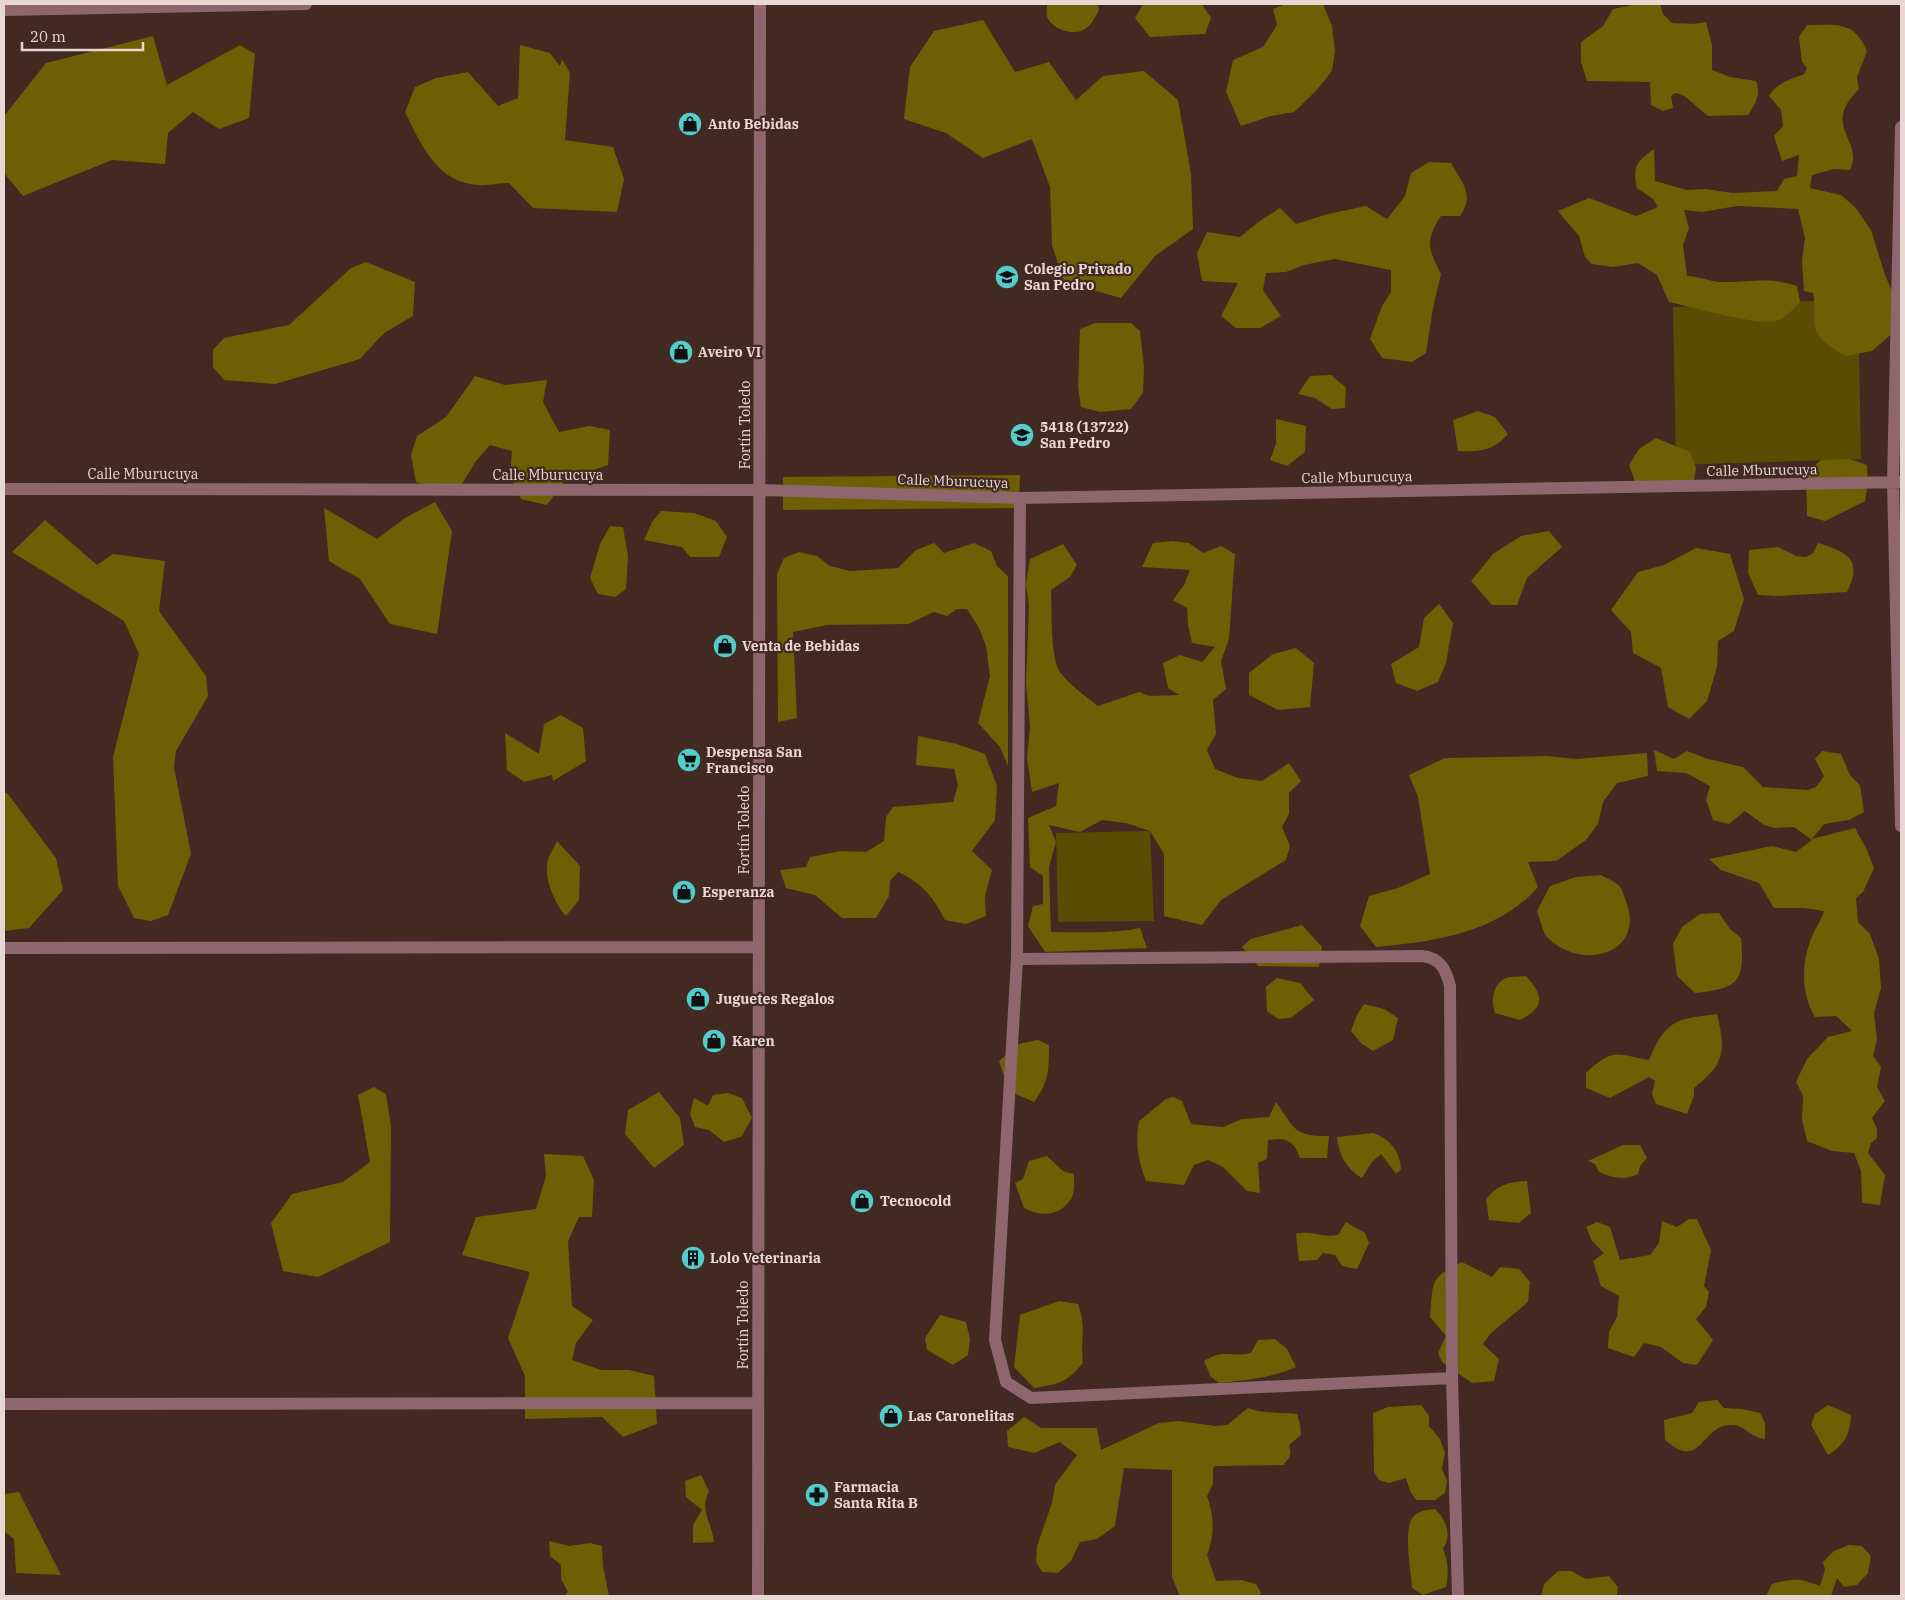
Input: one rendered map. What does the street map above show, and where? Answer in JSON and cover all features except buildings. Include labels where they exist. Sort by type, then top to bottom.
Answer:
[{"type":"street","points":[[4,10],[306,4]]},
{"type":"street","name":"Fortín Toledo","points":[[758,1596],[760,4]]},
{"type":"street","points":[[1901,127],[1897,482],[1901,826]]},
{"type":"street","name":"Calle Mburucuya","points":[[4,489],[760,490],[1020,498],[1897,482]]},
{"type":"street","points":[[1020,498],[1017,959],[994,1340],[1006,1382],[1032,1398],[1452,1378]]},
{"type":"street","points":[[4,948],[759,947]]},
{"type":"street","points":[[1017,959],[1422,956],[1432,957],[1447,972],[1450,986],[1452,1378],[1458,1596]]},
{"type":"street","points":[[4,1404],[758,1403]]},
{"type":"shaded area","points":[[1047,4],[1098,4],[1099,10],[1087,28],[1071,32],[1061,30],[1052,24],[1047,16]]},
{"type":"shaded area","points":[[1143,4],[1202,4],[1211,18],[1205,34],[1150,37],[1135,18]]},
{"type":"shaded area","points":[[1286,4],[1323,4],[1332,26],[1335,51],[1332,71],[1316,91],[1294,112],[1271,116],[1241,126],[1226,92],[1233,60],[1263,47],[1277,25],[1273,9]]},
{"type":"shaded area","points":[[1660,4],[1663,14],[1672,23],[1693,24],[1706,22],[1712,45],[1712,70],[1730,77],[1756,81],[1757,99],[1748,115],[1708,116],[1683,95],[1675,93],[1671,96],[1673,108],[1663,111],[1651,105],[1650,82],[1587,81],[1581,62],[1581,42],[1603,26],[1613,9],[1633,5]]},
{"type":"shaded area","points":[[983,20],[1015,72],[1049,62],[1076,100],[1103,76],[1144,71],[1178,100],[1191,174],[1193,229],[1155,256],[1121,298],[1064,282],[1052,245],[1050,187],[1032,139],[983,158],[946,133],[904,119],[910,67],[934,31]]},
{"type":"shaded area","points":[[1807,25],[1835,25],[1850,29],[1862,41],[1867,51],[1857,77],[1859,89],[1848,102],[1843,113],[1843,123],[1852,150],[1853,159],[1850,170],[1834,169],[1812,175],[1810,188],[1841,195],[1855,207],[1871,230],[1885,275],[1897,302],[1896,330],[1872,351],[1846,356],[1820,338],[1815,327],[1813,293],[1804,291],[1802,261],[1805,238],[1798,209],[1737,206],[1702,212],[1684,210],[1689,228],[1683,245],[1687,276],[1718,282],[1777,281],[1797,286],[1800,302],[1783,318],[1767,322],[1740,319],[1669,302],[1657,275],[1638,263],[1613,267],[1592,264],[1585,257],[1579,236],[1558,211],[1589,198],[1636,216],[1658,207],[1653,199],[1637,188],[1635,174],[1637,165],[1643,157],[1654,149],[1655,181],[1687,190],[1706,189],[1732,193],[1777,191],[1784,179],[1797,176],[1799,155],[1782,161],[1774,136],[1783,126],[1781,110],[1769,96],[1780,84],[1804,74],[1807,68],[1802,62],[1799,37]]},
{"type":"shaded area","points":[[153,36],[167,85],[240,45],[255,54],[249,118],[219,129],[193,112],[168,133],[165,164],[112,160],[23,196],[4,173],[4,116],[46,63]]},
{"type":"shaded area","points":[[520,45],[550,53],[560,66],[562,59],[570,73],[565,140],[613,147],[624,179],[617,212],[533,208],[509,183],[478,185],[464,183],[441,169],[432,160],[417,137],[405,112],[415,87],[436,78],[468,72],[498,106],[518,98]]},
{"type":"shaded area","points":[[1429,162],[1451,163],[1463,183],[1467,195],[1460,216],[1441,216],[1432,232],[1431,251],[1441,274],[1433,308],[1426,353],[1412,362],[1382,358],[1370,339],[1382,306],[1391,292],[1391,270],[1335,259],[1304,265],[1286,272],[1266,273],[1263,290],[1281,316],[1260,328],[1236,328],[1221,316],[1238,283],[1202,281],[1197,253],[1207,232],[1240,237],[1280,208],[1296,224],[1328,214],[1366,206],[1387,219],[1405,196],[1411,173]]},
{"type":"shaded area","points":[[366,262],[415,282],[413,316],[384,333],[360,359],[275,384],[224,380],[213,367],[213,350],[224,338],[289,325],[351,268]]},
{"type":"shaded area","points":[[1858,299],[1861,459],[1676,465],[1673,307]]},
{"type":"shaded area","points":[[1095,323],[1131,323],[1140,331],[1144,367],[1143,393],[1131,409],[1100,412],[1081,407],[1078,387],[1080,329]]},
{"type":"shaded area","points":[[1331,375],[1346,388],[1345,408],[1332,409],[1315,398],[1298,394],[1310,376]]},
{"type":"shaded area","points":[[475,376],[505,385],[547,380],[543,402],[559,432],[589,426],[610,430],[608,465],[594,470],[570,473],[547,505],[521,499],[510,477],[512,451],[490,445],[476,461],[455,495],[416,482],[411,455],[417,436],[446,417]]},
{"type":"shaded area","points":[[1478,411],[1495,417],[1508,434],[1497,444],[1486,449],[1458,451],[1453,420]]},
{"type":"shaded area","points":[[1276,419],[1306,426],[1305,452],[1287,466],[1270,460],[1276,444]]},
{"type":"shaded area","points":[[1656,438],[1690,452],[1696,468],[1694,480],[1637,487],[1629,465],[1639,449]]},
{"type":"shaded area","points":[[1849,459],[1867,465],[1868,483],[1865,501],[1825,521],[1807,516],[1806,472],[1821,460]]},
{"type":"shaded area","points":[[1020,475],[1019,508],[783,510],[783,477]]},
{"type":"shaded area","points":[[435,502],[452,531],[437,634],[390,624],[360,579],[329,561],[324,508],[377,539],[405,518]]},
{"type":"shaded area","points":[[661,511],[694,513],[716,521],[727,537],[719,557],[690,557],[682,547],[644,540],[652,522]]},
{"type":"shaded area","points":[[45,520],[97,565],[113,554],[165,561],[159,611],[206,676],[208,696],[176,751],[174,767],[191,854],[168,915],[151,921],[134,918],[118,886],[113,757],[139,654],[124,621],[12,552]]},
{"type":"shaded area","points":[[610,526],[623,527],[628,556],[626,589],[615,597],[598,594],[590,578],[600,544]]},
{"type":"shaded area","points":[[1549,531],[1562,547],[1527,578],[1517,605],[1492,605],[1471,581],[1493,554],[1521,536]]},
{"type":"shaded area","points":[[1172,541],[1189,543],[1203,553],[1221,546],[1235,554],[1229,639],[1221,661],[1226,689],[1213,700],[1216,734],[1207,750],[1215,769],[1238,778],[1262,781],[1289,763],[1301,781],[1289,793],[1289,814],[1282,827],[1290,846],[1286,860],[1221,900],[1202,925],[1164,916],[1164,854],[1150,831],[1126,823],[1102,820],[1080,832],[1049,825],[1056,842],[1049,867],[1051,932],[1106,932],[1140,928],[1147,948],[1045,952],[1028,926],[1033,906],[1043,904],[1043,876],[1030,867],[1028,818],[1056,806],[1059,783],[1032,792],[1027,758],[1030,727],[1026,683],[1029,606],[1026,584],[1030,559],[1063,544],[1077,565],[1070,577],[1051,590],[1052,632],[1055,656],[1060,672],[1064,677],[1098,706],[1139,692],[1150,696],[1179,695],[1168,688],[1163,663],[1180,655],[1202,662],[1215,647],[1192,643],[1187,608],[1173,600],[1184,585],[1190,570],[1142,567],[1153,543]]},
{"type":"shaded area","points":[[934,543],[944,553],[974,543],[991,551],[997,566],[1008,576],[1008,766],[1000,747],[978,723],[990,676],[986,646],[979,628],[967,609],[957,609],[947,616],[934,612],[908,624],[827,625],[793,632],[797,718],[778,722],[777,574],[784,558],[799,552],[817,556],[830,566],[850,571],[898,568],[916,550]]},
{"type":"shaded area","points":[[1818,543],[1845,554],[1850,559],[1853,565],[1853,572],[1852,581],[1847,592],[1776,596],[1758,595],[1748,573],[1749,550],[1778,547],[1796,556],[1806,557],[1813,553]]},
{"type":"shaded area","points":[[1696,548],[1730,554],[1744,599],[1734,631],[1718,641],[1717,667],[1707,701],[1689,719],[1668,707],[1661,668],[1633,653],[1631,632],[1611,610],[1638,572],[1664,565]]},
{"type":"shaded area","points":[[1439,604],[1453,623],[1446,663],[1438,682],[1417,691],[1396,683],[1391,664],[1419,647],[1424,618]]},
{"type":"shaded area","points":[[1296,648],[1314,663],[1310,707],[1278,710],[1249,695],[1249,673],[1273,654]]},
{"type":"shaded area","points":[[561,715],[583,728],[586,761],[553,781],[552,775],[524,782],[507,770],[505,733],[539,754],[544,724]]},
{"type":"shaded area","points":[[918,736],[957,744],[985,754],[997,786],[995,820],[972,851],[992,870],[985,896],[986,916],[966,924],[945,920],[926,892],[914,881],[898,872],[890,881],[889,896],[876,918],[842,918],[815,895],[786,888],[780,870],[806,867],[810,857],[841,851],[866,852],[884,841],[886,817],[893,807],[953,802],[958,785],[954,769],[916,765]]},
{"type":"shaded area","points":[[1654,750],[1674,759],[1687,751],[1708,759],[1743,767],[1763,787],[1808,790],[1816,787],[1824,776],[1815,759],[1822,751],[1841,754],[1850,775],[1860,785],[1864,812],[1849,820],[1824,824],[1812,839],[1855,828],[1874,868],[1863,892],[1856,898],[1858,922],[1870,934],[1879,959],[1881,988],[1874,1013],[1877,1039],[1873,1056],[1881,1067],[1877,1087],[1885,1101],[1872,1118],[1877,1129],[1877,1138],[1871,1143],[1868,1153],[1885,1175],[1880,1205],[1862,1203],[1861,1171],[1854,1153],[1832,1151],[1807,1141],[1802,1120],[1803,1096],[1796,1082],[1807,1059],[1828,1037],[1852,1031],[1836,1016],[1815,1017],[1807,998],[1804,979],[1805,959],[1812,935],[1824,911],[1804,908],[1774,908],[1759,883],[1721,870],[1709,859],[1772,846],[1796,852],[1812,840],[1794,827],[1774,828],[1764,825],[1745,811],[1729,824],[1713,820],[1706,800],[1710,786],[1686,773],[1657,771]]},
{"type":"shaded area","points":[[1647,753],[1648,776],[1617,783],[1603,802],[1598,824],[1586,840],[1556,861],[1528,862],[1538,887],[1522,903],[1504,915],[1484,925],[1442,938],[1376,947],[1360,926],[1369,896],[1398,888],[1430,874],[1418,797],[1409,775],[1445,758],[1547,756],[1576,759]]},
{"type":"shaded area","points":[[4,792],[8,794],[56,858],[63,890],[29,928],[4,931]]},
{"type":"shaded area","points":[[1150,831],[1154,921],[1058,922],[1056,833]]},
{"type":"shaded area","points":[[557,841],[580,866],[579,900],[566,916],[549,885],[547,871],[550,855]]},
{"type":"shaded area","points":[[1601,875],[1619,885],[1622,890],[1630,919],[1627,934],[1619,945],[1608,952],[1594,955],[1578,954],[1563,949],[1547,937],[1537,911],[1550,886],[1576,877]]},
{"type":"shaded area","points":[[1719,913],[1730,929],[1741,938],[1742,965],[1740,974],[1730,985],[1721,989],[1695,993],[1677,976],[1673,944],[1682,927],[1700,914]]},
{"type":"shaded area","points":[[1302,925],[1322,947],[1319,967],[1258,966],[1242,947],[1251,939]]},
{"type":"shaded area","points":[[1526,976],[1539,995],[1538,1006],[1520,1020],[1495,1013],[1493,999],[1498,984],[1508,977]]},
{"type":"shaded area","points":[[1277,978],[1300,983],[1314,1000],[1291,1018],[1278,1019],[1267,1011],[1266,987]]},
{"type":"shaded area","points":[[1364,1004],[1384,1009],[1398,1018],[1393,1040],[1373,1051],[1361,1043],[1351,1031],[1357,1015]]},
{"type":"shaded area","points":[[1717,1014],[1722,1038],[1720,1056],[1712,1072],[1694,1088],[1694,1096],[1687,1114],[1656,1104],[1652,1094],[1655,1081],[1649,1077],[1610,1098],[1586,1088],[1586,1073],[1603,1059],[1609,1056],[1622,1055],[1649,1060],[1661,1037],[1674,1024],[1682,1020]]},
{"type":"shaded area","points":[[1038,1040],[1049,1045],[1049,1061],[1043,1088],[1034,1102],[1009,1091],[999,1061],[1019,1044]]},
{"type":"shaded area","points":[[374,1087],[386,1094],[391,1126],[390,1242],[318,1277],[283,1271],[271,1223],[292,1194],[343,1182],[370,1162],[358,1095]]},
{"type":"shaded area","points":[[659,1092],[680,1118],[684,1145],[654,1168],[625,1134],[628,1110]]},
{"type":"shaded area","points":[[728,1093],[742,1098],[752,1118],[741,1137],[724,1142],[709,1130],[695,1127],[690,1114],[694,1098],[708,1106],[713,1095]]},
{"type":"shaded area","points":[[1173,1097],[1182,1101],[1191,1124],[1223,1127],[1242,1119],[1269,1117],[1276,1102],[1301,1133],[1329,1136],[1327,1158],[1300,1158],[1295,1148],[1289,1142],[1280,1139],[1268,1140],[1267,1159],[1258,1163],[1260,1193],[1247,1191],[1223,1167],[1208,1160],[1194,1165],[1184,1185],[1146,1181],[1138,1151],[1139,1121],[1166,1099]]},
{"type":"shaded area","points":[[1373,1133],[1389,1142],[1396,1151],[1401,1169],[1396,1174],[1381,1154],[1372,1162],[1362,1178],[1344,1161],[1337,1137]]},
{"type":"shaded area","points":[[1623,1145],[1640,1145],[1647,1158],[1640,1166],[1638,1174],[1623,1178],[1614,1177],[1599,1172],[1595,1164],[1588,1161]]},
{"type":"shaded area","points":[[544,1154],[583,1156],[594,1180],[592,1217],[579,1217],[568,1241],[572,1306],[593,1320],[576,1343],[572,1360],[601,1370],[629,1370],[654,1376],[657,1424],[623,1437],[602,1417],[525,1419],[525,1376],[508,1338],[530,1272],[462,1255],[476,1217],[536,1209],[546,1176]]},
{"type":"shaded area","points":[[1047,1156],[1063,1171],[1074,1174],[1074,1189],[1072,1197],[1067,1204],[1056,1212],[1044,1214],[1024,1208],[1015,1183],[1023,1179],[1029,1161]]},
{"type":"shaded area","points":[[1527,1181],[1531,1213],[1519,1223],[1489,1220],[1486,1200],[1490,1195],[1504,1185]]},
{"type":"shaded area","points":[[1689,1219],[1697,1219],[1711,1250],[1704,1286],[1709,1292],[1706,1307],[1696,1319],[1713,1340],[1697,1365],[1683,1363],[1661,1347],[1644,1343],[1634,1357],[1608,1348],[1609,1332],[1617,1317],[1619,1296],[1601,1286],[1593,1261],[1604,1253],[1592,1241],[1586,1227],[1597,1222],[1610,1227],[1620,1260],[1650,1255],[1659,1243],[1662,1221],[1677,1227]]},
{"type":"shaded area","points":[[1346,1222],[1365,1233],[1369,1243],[1357,1269],[1342,1266],[1335,1255],[1323,1253],[1317,1260],[1299,1261],[1296,1234],[1338,1235]]},
{"type":"shaded area","points":[[1462,1262],[1492,1277],[1500,1267],[1519,1269],[1530,1282],[1528,1302],[1490,1334],[1483,1344],[1499,1359],[1494,1381],[1472,1383],[1442,1362],[1438,1353],[1446,1336],[1430,1317],[1433,1289],[1438,1277],[1451,1267]]},
{"type":"shaded area","points":[[1059,1301],[1078,1304],[1083,1327],[1083,1363],[1072,1375],[1062,1382],[1034,1388],[1014,1367],[1020,1315]]},
{"type":"shaded area","points":[[940,1315],[966,1322],[970,1339],[968,1355],[953,1365],[927,1350],[925,1338]]},
{"type":"shaded area","points":[[1275,1339],[1287,1349],[1296,1367],[1268,1376],[1239,1381],[1219,1383],[1211,1377],[1204,1361],[1222,1354],[1251,1353],[1258,1340]]},
{"type":"shaded area","points":[[1717,1400],[1724,1408],[1760,1413],[1765,1423],[1765,1439],[1755,1436],[1740,1426],[1730,1425],[1720,1427],[1712,1432],[1694,1450],[1677,1449],[1665,1440],[1664,1420],[1692,1413],[1699,1402]]},
{"type":"shaded area","points":[[1421,1405],[1429,1416],[1429,1426],[1440,1439],[1445,1453],[1442,1469],[1447,1481],[1445,1493],[1435,1500],[1416,1500],[1410,1491],[1406,1478],[1389,1483],[1379,1480],[1374,1472],[1373,1413],[1388,1407]]},
{"type":"shaded area","points":[[1828,1405],[1851,1415],[1848,1434],[1839,1447],[1828,1455],[1811,1425],[1815,1414]]},
{"type":"shaded area","points":[[1248,1408],[1266,1412],[1297,1414],[1301,1435],[1289,1445],[1290,1456],[1283,1465],[1215,1466],[1213,1469],[1213,1484],[1207,1496],[1213,1526],[1210,1548],[1207,1555],[1216,1581],[1241,1580],[1256,1584],[1261,1593],[1259,1596],[1180,1596],[1172,1577],[1172,1470],[1124,1468],[1115,1526],[1097,1539],[1080,1542],[1071,1561],[1058,1573],[1042,1572],[1036,1562],[1037,1546],[1052,1503],[1055,1485],[1077,1455],[1060,1442],[1034,1453],[1008,1447],[1007,1431],[1024,1417],[1041,1428],[1097,1428],[1101,1450],[1159,1423],[1179,1421],[1215,1426],[1227,1425]]},
{"type":"shaded area","points":[[701,1475],[709,1491],[705,1504],[714,1542],[693,1543],[693,1525],[702,1510],[686,1497],[685,1481]]},
{"type":"shaded area","points":[[19,1492],[61,1575],[16,1573],[14,1539],[4,1531],[4,1494]]},
{"type":"shaded area","points":[[1435,1509],[1445,1522],[1448,1533],[1443,1548],[1448,1567],[1447,1582],[1446,1587],[1423,1595],[1412,1588],[1408,1544],[1409,1527],[1415,1515]]},
{"type":"shaded area","points":[[549,1541],[569,1546],[590,1543],[602,1546],[603,1566],[609,1596],[564,1596],[568,1592],[561,1579],[561,1565],[550,1556]]},
{"type":"shaded area","points":[[1849,1545],[1862,1546],[1871,1556],[1868,1573],[1857,1585],[1844,1587],[1837,1578],[1831,1596],[1766,1596],[1772,1584],[1785,1581],[1801,1580],[1820,1586],[1825,1570],[1823,1562],[1834,1551]]},
{"type":"shaded area","points":[[1558,1571],[1571,1571],[1586,1579],[1609,1576],[1618,1587],[1617,1596],[1541,1596],[1544,1584]]},
{"type":"place","name":"Anto Bebidas","points":[[690,124]]},
{"type":"place","name":"Colegio Privado San Pedro","points":[[1007,277]]},
{"type":"place","name":"Aveiro VI","points":[[681,352]]},
{"type":"place","name":"5418 (13722) San Pedro","points":[[1022,435]]},
{"type":"place","name":"Venta de Bebidas","points":[[725,646]]},
{"type":"place","name":"Despensa San Francisco","points":[[689,760]]},
{"type":"place","name":"Esperanza","points":[[684,892]]},
{"type":"place","name":"Juguetes Regalos","points":[[698,999]]},
{"type":"place","name":"Karen","points":[[714,1041]]},
{"type":"place","name":"Tecnocold","points":[[862,1201]]},
{"type":"place","name":"Lolo Veterinaria","points":[[693,1258]]},
{"type":"place","name":"Las Caronelitas","points":[[891,1416]]},
{"type":"place","name":"Farmacia Santa Rita B","points":[[817,1495]]}]
